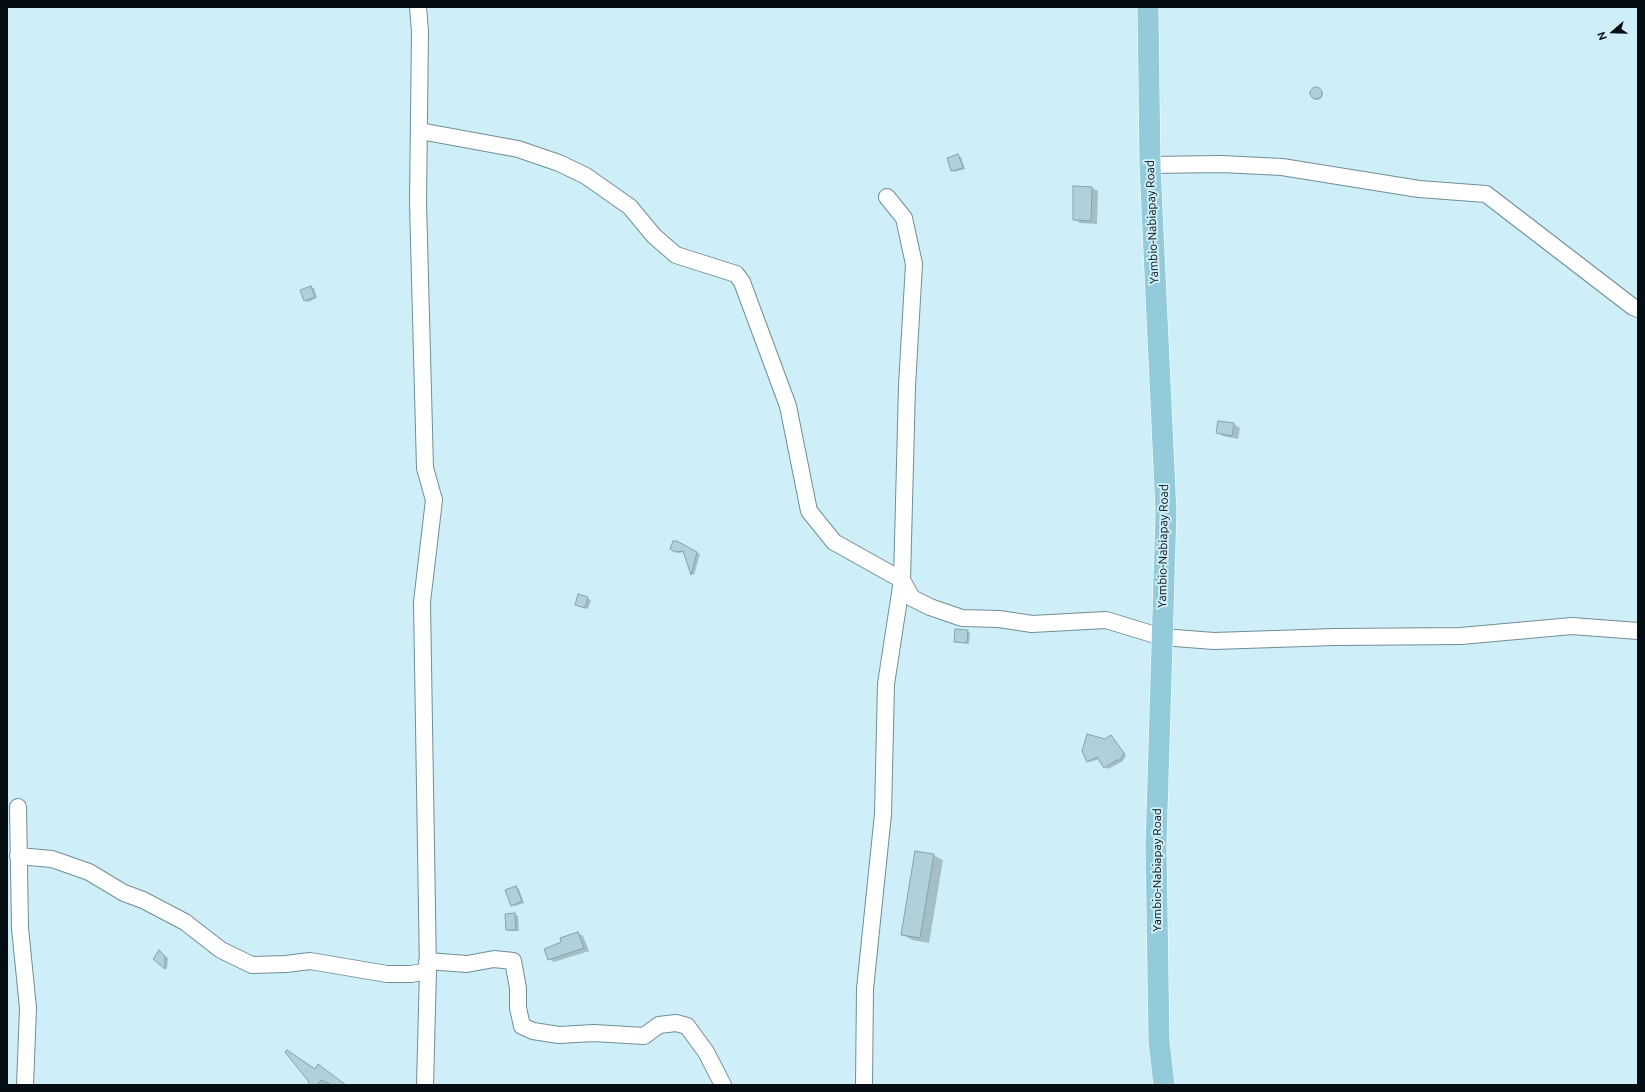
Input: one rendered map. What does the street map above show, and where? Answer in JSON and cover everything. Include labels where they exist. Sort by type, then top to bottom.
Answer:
[{"type":"main road","name":"Yambio-Nabiapay Road","points":[[1148,7],[1150,165],[1166,512],[1156,846],[1159,1041],[1164,1085]]},
{"type":"street","points":[[418,7],[420,131],[418,202],[425,468],[434,500],[422,602],[427,966],[425,1085]]},
{"type":"street","points":[[420,131],[518,149],[559,163],[586,176],[630,207],[654,236],[676,255],[736,274],[742,282],[788,406],[809,512],[834,542],[902,580],[912,598],[930,607],[962,618],[999,619],[1032,624],[1106,620],[1162,637],[1214,641],[1335,637],[1461,636],[1572,626],[1638,631]]},
{"type":"street","points":[[1150,165],[1221,164],[1282,168],[1419,189],[1486,194],[1632,307],[1638,309]]},
{"type":"street","points":[[864,1085],[865,989],[883,814],[886,684],[902,580],[907,386],[914,264],[904,218],[887,197]]},
{"type":"street","points":[[18,807],[20,928],[28,1008],[25,1085]]},
{"type":"street","points":[[18,856],[52,859],[89,872],[124,893],[143,900],[185,922],[221,950],[252,965],[286,964],[310,961],[387,974],[411,974],[427,966],[468,964],[494,958],[513,961],[518,988],[518,1008],[522,1026],[534,1031],[559,1034],[594,1033],[644,1036],[659,1025],[676,1023],[687,1026],[706,1052],[723,1085]]},
{"type":"building","points":[[1314,87],[1318,87],[1322,93],[1318,99],[1314,99],[1310,95],[1310,91]]},
{"type":"building","points":[[958,154],[963,168],[951,171],[947,158]]},
{"type":"building","points":[[1073,186],[1092,187],[1091,221],[1073,220]]},
{"type":"building","points":[[311,286],[315,297],[304,301],[300,290]]},
{"type":"building","points":[[1218,421],[1234,423],[1232,436],[1216,433]]},
{"type":"building","points":[[673,541],[677,541],[697,552],[691,575],[683,551],[675,552],[670,549]]},
{"type":"building","points":[[578,594],[588,597],[585,608],[575,605]]},
{"type":"building","points":[[955,629],[968,630],[967,643],[954,642]]},
{"type":"building","points":[[1087,734],[1105,739],[1111,735],[1124,753],[1120,760],[1117,760],[1104,768],[1097,757],[1087,762],[1082,751]]},
{"type":"building","points":[[915,851],[934,854],[920,938],[901,935]]},
{"type":"building","points":[[516,886],[522,901],[511,906],[505,890]]},
{"type":"building","points":[[515,913],[516,930],[506,930],[505,914]]},
{"type":"building","points":[[578,932],[584,948],[548,960],[544,949],[561,942],[560,938]]},
{"type":"building","points":[[159,950],[165,956],[165,969],[153,959]]},
{"type":"building","points":[[287,1050],[315,1069],[318,1064],[346,1085],[332,1085],[321,1080],[317,1085],[308,1085],[309,1082],[285,1052]]}]
